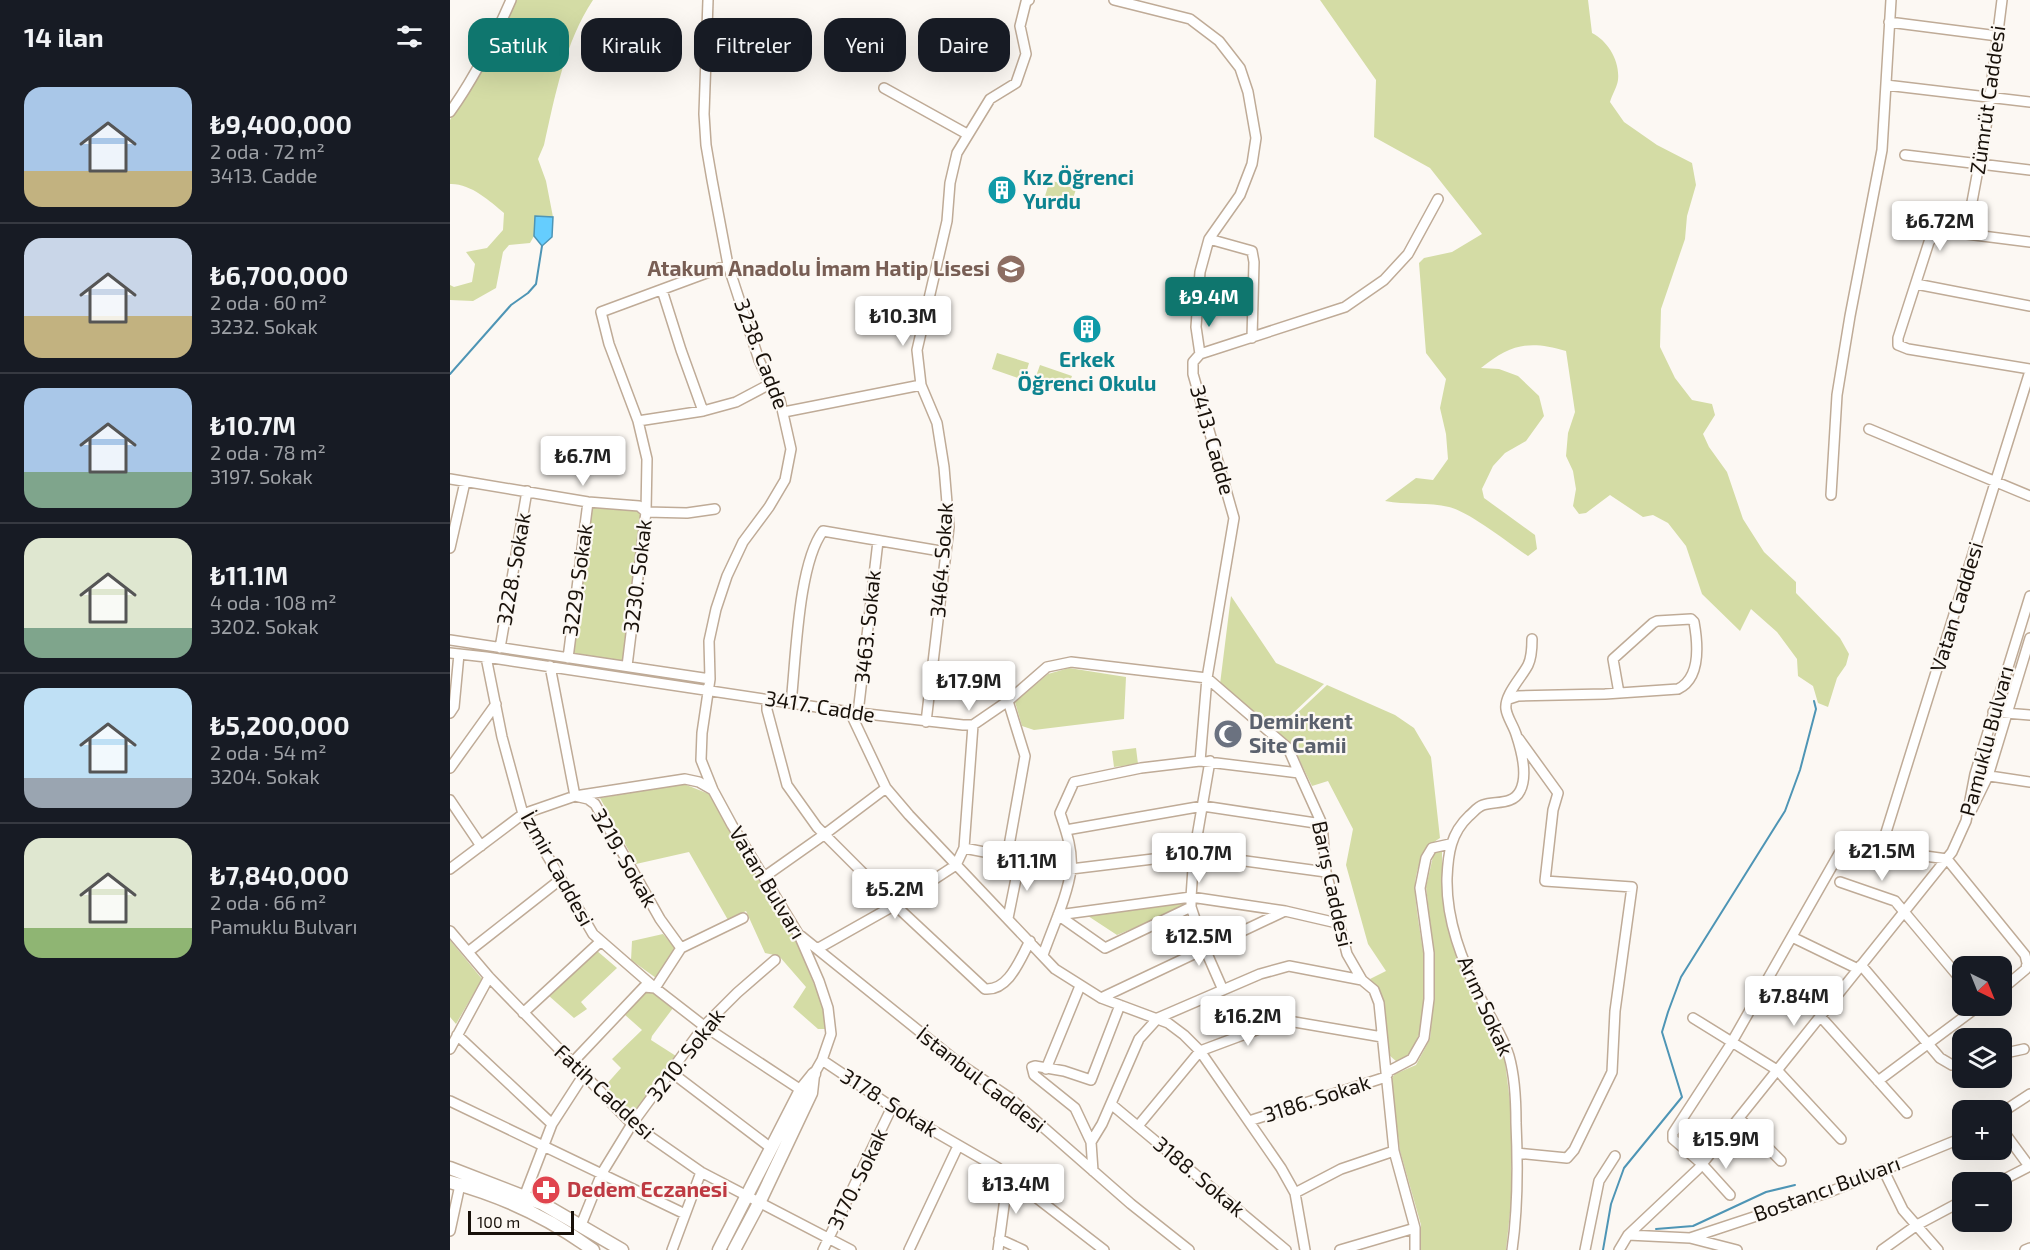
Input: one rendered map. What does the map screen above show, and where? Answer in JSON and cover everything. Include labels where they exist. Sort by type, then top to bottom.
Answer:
[{"type":"main road","name":"Vatan Bulvarı","points":[[719,1250],[801,1090],[814,1074]]},
{"type":"main road","name":"Vatan Bulvarı","points":[[734,1250],[811,1093],[814,1074]]},
{"type":"main road","points":[[450,1168],[543,1204],[622,1250]]},
{"type":"main road","points":[[455,1184],[514,1203],[591,1249]]},
{"type":"street","points":[[450,112],[490,44],[511,0]]},
{"type":"street","name":"3238. Cadde","points":[[708,0],[704,114],[706,145],[728,265],[759,360],[780,400],[791,449],[785,480],[770,507],[743,542],[727,576],[709,641],[708,690]]},
{"type":"street","name":"3413. Cadde","points":[[1114,0],[1190,19],[1219,41],[1240,68],[1248,92],[1256,138],[1252,164],[1240,195],[1209,239],[1197,288],[1196,337],[1200,354],[1193,362],[1193,374],[1233,518],[1207,678],[1200,761]]},
{"type":"street","points":[[1831,495],[1837,395],[1882,150],[1891,0]]},
{"type":"street","name":"Zümrüt Caddesi","points":[[1966,234],[1980,163],[2002,0]]},
{"type":"street","name":"3464. Sokak","points":[[926,722],[949,527],[945,467],[937,423],[921,385],[916,350],[947,221],[950,183],[957,153],[990,99],[1016,83],[1026,54],[1020,26],[1027,1]]},
{"type":"street","points":[[1889,22],[1998,36]]},
{"type":"street","points":[[1886,85],[2030,102]]},
{"type":"street","points":[[884,88],[967,134]]},
{"type":"street","points":[[1905,155],[2030,170]]},
{"type":"street","points":[[1200,354],[1345,307],[1384,280],[1408,254],[1438,199]]},
{"type":"street","points":[[2030,242],[1943,231],[1935,234],[1929,242],[1898,338],[1898,345],[1908,349],[2030,370]]},
{"type":"street","points":[[1209,239],[1252,251],[1254,262],[1252,338]]},
{"type":"street","points":[[703,411],[662,290],[728,265]]},
{"type":"street","points":[[1916,284],[2030,306]]},
{"type":"street","name":"3230. Sokak","points":[[627,666],[646,512],[647,459],[638,421],[609,344],[601,312],[662,290]]},
{"type":"street","name":"Vatan Caddesi","points":[[1883,842],[2030,370]]},
{"type":"street","points":[[638,421],[703,411],[736,402],[770,384]]},
{"type":"street","points":[[784,412],[921,385]]},
{"type":"street","points":[[1869,429],[2030,496]]},
{"type":"street","points":[[450,479],[588,502],[639,506],[646,512],[687,513],[715,509]]},
{"type":"street","points":[[450,548],[465,482]]},
{"type":"street","name":"3228. Sokak","points":[[500,648],[527,491]]},
{"type":"street","name":"3229. Sokak","points":[[568,658],[588,502]]},
{"type":"street","points":[[792,703],[804,587],[817,539],[823,531],[946,552]]},
{"type":"street","name":"3463. Sokak","points":[[854,712],[878,541]]},
{"type":"street","name":"Pamuklu Bulvarı","points":[[1619,1250],[1628,1235],[1702,1164],[1952,852],[1966,821],[1975,774],[2030,596]]},
{"type":"street","points":[[1509,699],[1518,696],[1619,693],[1668,691],[1685,686],[1691,679],[1695,668],[1694,622],[1690,619],[1657,621],[1613,659],[1619,693]]},
{"type":"street","points":[[1966,821],[1989,776],[2030,638]]},
{"type":"street","points":[[1517,1153],[1568,1158],[1612,1072],[1615,1011],[1632,887],[1545,881],[1553,810],[1558,793],[1516,735],[1505,704],[1528,664],[1532,639]]},
{"type":"street","points":[[450,640],[710,679]]},
{"type":"street","points":[[450,713],[454,707],[455,654]]},
{"type":"street","name":"3417. Cadde","points":[[455,654],[926,722],[973,725]]},
{"type":"street","name":"İzmir Caddesi","points":[[486,657],[502,737],[523,814],[593,934],[655,988],[704,1026],[801,1090]]},
{"type":"street","points":[[817,949],[894,905],[957,864],[964,848],[973,725],[1008,701],[1047,667],[1071,662],[1207,678]]},
{"type":"street","name":"3219. Sokak","points":[[550,666],[575,796],[588,799],[596,804],[660,919],[681,948]]},
{"type":"street","name":"Barış Caddesi","points":[[1207,678],[1288,748],[1322,824],[1326,872],[1337,923],[1347,954],[1362,980],[1374,990],[1379,1003],[1394,1151],[1415,1228],[1415,1250]]},
{"type":"street","name":"Vatan Bulvarı","points":[[708,690],[701,760],[713,790],[799,935],[828,1008],[831,1034],[822,1060],[814,1074]]},
{"type":"street","points":[[768,699],[768,710],[787,784],[825,834],[894,905],[985,989],[1000,987],[1011,975],[1030,941]]},
{"type":"street","points":[[1007,857],[1025,756],[1008,701]]},
{"type":"street","points":[[450,768],[496,704]]},
{"type":"street","points":[[854,712],[886,788],[1055,969],[1101,998],[1158,1018],[1184,1035],[1200,1051],[1281,1168],[1295,1193],[1305,1250]]},
{"type":"street","points":[[1993,712],[2030,715]]},
{"type":"street","name":"Arım Sokak","points":[[1512,1250],[1518,1204],[1516,1107],[1509,1054],[1480,997],[1459,948],[1451,923],[1447,878],[1450,844],[1461,824],[1477,808],[1485,804],[1507,802],[1516,798],[1520,792],[1523,783],[1523,767],[1516,735]]},
{"type":"street","points":[[1043,954],[1058,915],[1071,869],[1066,830],[1060,813],[1074,782],[1141,768],[1200,761],[1299,773]]},
{"type":"street","points":[[1210,761],[1194,854],[1191,902],[1205,949],[1223,990]]},
{"type":"street","points":[[1975,774],[2030,782]]},
{"type":"street","points":[[450,869],[523,814],[575,796],[685,779],[699,782],[713,790]]},
{"type":"street","points":[[764,877],[886,788]]},
{"type":"street","points":[[450,800],[481,846]]},
{"type":"street","points":[[1066,830],[1203,806],[1322,824]]},
{"type":"street","points":[[1386,1077],[1389,1071],[1412,1059],[1424,1038],[1429,999],[1429,953],[1420,888],[1426,858],[1432,848],[1450,844]]},
{"type":"street","points":[[1730,1195],[1702,1164],[1672,1139],[1672,1133],[1732,1042],[1844,845],[1947,859],[2025,955],[2026,969],[2012,981]]},
{"type":"street","points":[[964,848],[1071,869],[1194,854],[1326,872]]},
{"type":"street","points":[[1008,918],[1020,859]]},
{"type":"street","points":[[468,952],[561,879]]},
{"type":"street","points":[[1840,882],[1895,901],[1952,969]]},
{"type":"street","points":[[1058,915],[1105,948],[1191,902]]},
{"type":"street","points":[[1058,915],[1191,902],[1285,911],[1337,923]]},
{"type":"street","points":[[1101,998],[1285,911]]},
{"type":"street","points":[[572,1064],[644,987],[655,988],[681,948],[743,918]]},
{"type":"street","name":"Fatih Caddesi","points":[[450,931],[489,977],[632,1124],[701,1172],[851,1250]]},
{"type":"street","name":"İstanbul Caddesi","points":[[799,935],[960,1064],[1010,1098],[1093,1171],[1189,1250]]},
{"type":"street","points":[[1792,937],[1860,967],[1940,1058],[1952,1065]]},
{"type":"street","points":[[523,1013],[600,941]]},
{"type":"street","name":"3210. Sokak","points":[[581,1225],[602,1173],[632,1124],[670,1072],[704,1026],[775,960]]},
{"type":"street","points":[[1091,1142],[1102,1124],[1139,1040],[1158,1018],[1260,974],[1289,966],[1362,980]]},
{"type":"street","points":[[450,1049],[489,977]]},
{"type":"street","points":[[1046,1068],[1080,986]]},
{"type":"street","points":[[1093,1171],[1091,1142],[1075,1108],[1034,1075],[1031,1070],[1035,1066],[1064,1071],[1091,1080],[1120,1005]]},
{"type":"street","points":[[1820,1016],[1906,1113]]},
{"type":"street","points":[[1878,1081],[1965,1016]]},
{"type":"street","points":[[1692,1018],[1778,1070],[1841,1139]]},
{"type":"street","points":[[1138,1126],[1200,1051],[1283,1020],[1382,1037]]},
{"type":"street","points":[[457,1035],[552,1124]]},
{"type":"street","points":[[2012,1052],[2024,1049]]},
{"type":"street","points":[[1384,1057],[1396,1067]]},
{"type":"street","name":"3178. Sokak","points":[[822,1060],[892,1107],[1008,1176],[1104,1250]]},
{"type":"street","points":[[670,1072],[771,1148]]},
{"type":"street","points":[[524,1197],[552,1124],[583,1076]]},
{"type":"street","name":"3186. Sokak","points":[[1249,1121],[1386,1077]]},
{"type":"street","points":[[2012,1106],[2030,1094]]},
{"type":"street","points":[[450,1101],[685,1214]]},
{"type":"street","name":"3188. Sokak","points":[[1111,1104],[1286,1250]]},
{"type":"street","name":"3170. Sokak","points":[[823,1250],[892,1107]]},
{"type":"street","points":[[1739,1118],[1781,1161]]},
{"type":"street","name":"Bostancı Bulvarı","points":[[1690,1238],[1832,1191],[1952,1142]]},
{"type":"street","points":[[2012,1143],[2029,1166],[2012,1175]]},
{"type":"street","points":[[909,1250],[958,1146]]},
{"type":"street","points":[[1295,1193],[1341,1169],[1394,1151]]},
{"type":"street","points":[[1585,1250],[1599,1181],[1615,1156]]},
{"type":"street","points":[[1883,1169],[1903,1210],[1938,1250]]},
{"type":"street","points":[[672,1250],[701,1172]]},
{"type":"street","points":[[998,1250],[1008,1176]]},
{"type":"street","points":[[450,1231],[455,1184]]},
{"type":"street","points":[[1882,1250],[1917,1225],[1952,1206]]},
{"type":"street","points":[[1340,1250],[1415,1228]]},
{"type":"street","points":[[1628,1235],[1690,1238],[1737,1250]]},
{"type":"street","points":[[999,1239],[1023,1250]]},
{"type":"street","points":[[2025,1250],[2030,1248]]},
{"type":"green space","points":[[511,0],[593,0],[581,18],[569,48],[569,18],[502,18]]},
{"type":"green space","points":[[1320,0],[1588,0],[1592,33],[1608,46],[1617,66],[1618,80],[1610,102],[1624,122],[1657,145],[1692,163],[1696,185],[1687,216],[1685,239],[1661,309],[1660,347],[1675,378],[1692,400],[1712,404],[1715,415],[1703,434],[1709,447],[1727,472],[1743,519],[1764,552],[1796,582],[1796,593],[1840,638],[1849,654],[1846,665],[1837,678],[1828,707],[1818,703],[1813,686],[1798,676],[1797,659],[1777,632],[1751,609],[1740,631],[1702,594],[1686,546],[1668,523],[1653,515],[1643,517],[1610,495],[1586,513],[1579,514],[1573,506],[1576,489],[1573,471],[1566,456],[1568,433],[1575,412],[1566,351],[1541,346],[1521,346],[1511,349],[1481,368],[1499,369],[1518,376],[1539,396],[1544,416],[1526,441],[1505,453],[1493,466],[1482,489],[1484,498],[1535,535],[1537,549],[1528,556],[1478,521],[1449,507],[1385,501],[1416,478],[1433,480],[1448,459],[1446,434],[1440,408],[1446,379],[1426,353],[1419,263],[1424,258],[1452,252],[1482,234],[1430,168],[1374,137],[1376,80]]},
{"type":"green space","points":[[474,72],[562,72],[544,145],[538,159],[546,181],[553,217],[536,216],[534,236],[530,243],[509,245],[503,252],[496,288],[473,301],[450,300],[450,285],[454,287],[472,282],[475,264],[466,252],[487,248],[503,230],[504,213],[486,198],[465,186],[450,184],[450,120]]},
{"type":"green space","points":[[1050,180],[1076,189],[1071,205],[1045,196]]},
{"type":"green space","points":[[997,353],[1029,363],[1024,380],[992,369]]},
{"type":"green space","points":[[1040,365],[1072,376],[1066,392],[1034,382]]},
{"type":"green space","points":[[592,507],[636,510],[642,516],[625,661],[573,653]]},
{"type":"green space","points":[[1231,596],[1276,663],[1324,684],[1275,730],[1220,684]]},
{"type":"green space","points":[[1069,668],[1126,677],[1124,719],[1034,730],[1022,726],[1015,702],[1048,674]]},
{"type":"green space","points":[[1327,685],[1395,715],[1414,728],[1431,757],[1440,838],[1434,842],[1421,860],[1415,889],[1427,987],[1426,1006],[1415,1043],[1407,1056],[1397,1062],[1389,1055],[1383,1005],[1370,979],[1386,971],[1368,944],[1346,865],[1353,829],[1328,781],[1312,786],[1292,745],[1276,733]]},
{"type":"green space","points":[[1136,748],[1138,764],[1114,767],[1112,751]]},
{"type":"green space","points":[[684,784],[709,794],[795,938],[825,1011],[826,1029],[818,1029],[793,1007],[806,987],[779,956],[765,953],[746,911],[728,920],[689,852],[636,864],[600,798]]},
{"type":"green space","points":[[1442,850],[1442,890],[1446,921],[1454,948],[1464,974],[1504,1054],[1511,1110],[1511,1203],[1506,1250],[1421,1250],[1421,1225],[1400,1151],[1391,1079],[1395,1074],[1416,1065],[1430,1039],[1434,995],[1434,955],[1426,887],[1434,852]]},
{"type":"green space","points":[[1187,902],[1187,906],[1117,935],[1088,916]]},
{"type":"green space","points":[[663,934],[677,950],[656,978],[631,960],[632,941]]},
{"type":"green space","points":[[450,940],[482,979],[456,1024],[450,1017]]},
{"type":"green space","points":[[596,950],[617,968],[581,1002],[587,1009],[574,1018],[549,996]]},
{"type":"green space","points":[[646,992],[654,992],[673,1008],[651,1040],[676,1056],[633,1115],[605,1086],[621,1068],[612,1059],[642,1030],[624,1014]]},
{"type":"water","points":[[535,216],[553,217],[552,237],[542,246],[534,236]]},
{"type":"waterway","points":[[450,374],[511,305],[536,284],[542,246]]},
{"type":"waterway","points":[[1603,1250],[1611,1204],[1624,1168],[1682,1097],[1662,1032],[1681,977],[1785,811],[1800,770],[1816,709],[1814,701]]},
{"type":"waterway","points":[[1656,1229],[1693,1226],[1766,1192],[1795,1185]]},
{"type":"place","name":"Kız Öğrenci Yurdu","points":[[1002,190]]},
{"type":"place","name":"Atakum Anadolu İmam Hatip Lisesi","points":[[1011,269]]},
{"type":"place","name":"Erkek Öğrenci Okulu","points":[[1087,329]]},
{"type":"place","name":"Demirkent Site Camii","points":[[1228,734]]},
{"type":"place","name":"Dedem Eczanesi","points":[[546,1190]]}]
